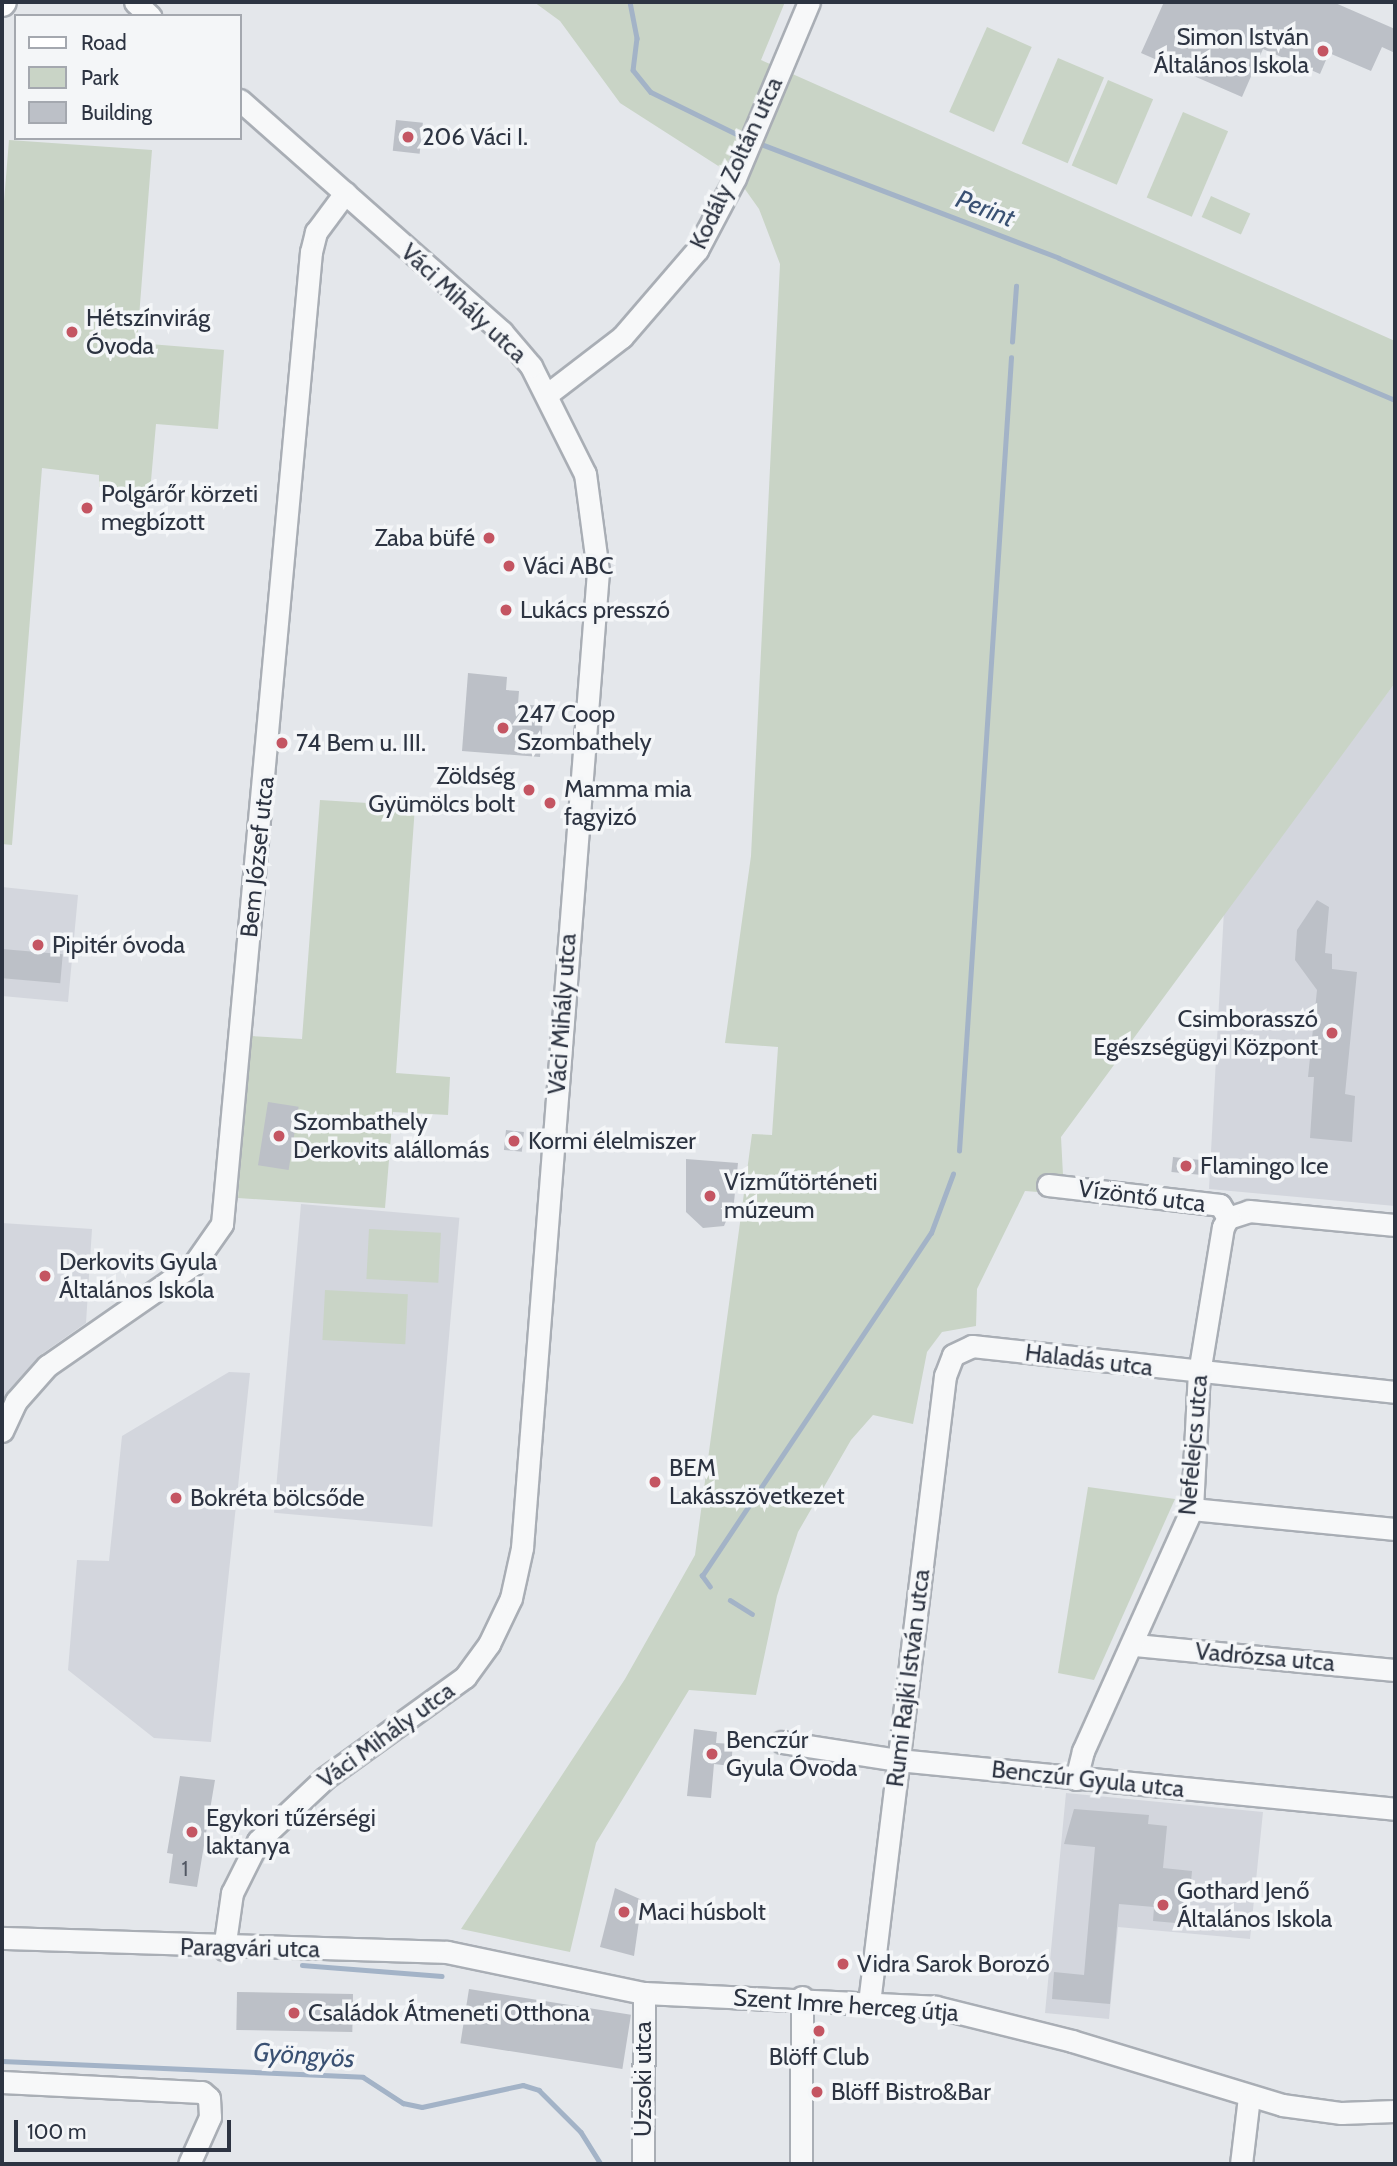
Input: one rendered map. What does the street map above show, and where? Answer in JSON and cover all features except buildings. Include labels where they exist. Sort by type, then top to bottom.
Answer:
[{"type":"street","points":[[135,2],[148,14]]},
{"type":"street","name":"Kodály Zoltán utca","points":[[549,393],[622,337],[677,278],[717,215],[809,2]]},
{"type":"street","name":"Váci Mihály utca","points":[[224,1949],[232,1893],[258,1841],[325,1778],[465,1677],[501,1623],[517,1573],[598,571],[593,503],[549,393],[502,332],[242,102]]},
{"type":"street","name":"Bem József utca","points":[[2,1431],[16,1401],[47,1366],[194,1264],[222,1224],[311,252],[316,232],[345,193]]},
{"type":"street","name":"Vízöntő utca","points":[[1048,1185],[1220,1205],[1228,1218],[1250,1211],[1395,1225]]},
{"type":"street","name":"Nefelejcs utca","points":[[1076,1779],[1083,1751],[1135,1645],[1192,1509],[1199,1373],[1219,1238],[1228,1218]]},
{"type":"street","name":"Haladás utca","points":[[953,1355],[972,1346],[1199,1373],[1395,1392]]},
{"type":"street","name":"Rumi Rajki István utca","points":[[869,2003],[945,1376],[953,1355]]},
{"type":"street","points":[[1192,1509],[1395,1529]]},
{"type":"street","name":"Vadrózsa utca","points":[[1135,1645],[1395,1670]]},
{"type":"street","name":"Benczúr Gyula utca","points":[[782,1742],[898,1760],[1395,1809]]},
{"type":"street","name":"Paragvári utca","points":[[2,1938],[224,1949],[447,1952],[498,1960]]},
{"type":"street","name":"Szent Imre herceg útja","points":[[498,1960],[644,1993],[802,1997],[970,2013],[1249,2096],[1331,2112],[1395,2111]]},
{"type":"street","name":"Uzsoki utca","points":[[643,2164],[644,1993]]},
{"type":"street","points":[[801,2164],[802,1997]]},
{"type":"street","points":[[2,2082],[193,2091],[209,2098],[210,2117],[189,2164]]},
{"type":"street","points":[[1241,2164],[1249,2096]]},
{"type":"shaded area","points":[[1395,683],[1395,1206],[1209,1189],[1224,910]]},
{"type":"shaded area","name":"Pipitér óvoda","points":[[2,887],[78,895],[68,1002],[2,996]]},
{"type":"shaded area","points":[[301,1204],[459,1218],[432,1527],[274,1513]]},
{"type":"shaded area","name":"Derkovits Gyula Általános Iskola","points":[[2,1223],[92,1229],[86,1323],[39,1356],[2,1400]]},
{"type":"shaded area","name":"Bokréta bölcsőde","points":[[229,1372],[250,1373],[211,1742],[154,1738],[68,1670],[77,1560],[109,1561],[122,1436]]},
{"type":"shaded area","points":[[1066,1793],[1263,1812],[1250,1939],[1118,1927],[1109,2019],[1045,2013]]},
{"type":"green space","points":[[534,2],[785,2],[761,60],[1395,341],[1395,683],[1061,1137],[1064,1194],[1025,1191],[977,1289],[976,1326],[942,1332],[927,1352],[913,1424],[873,1415],[851,1440],[798,1532],[777,1596],[756,1695],[689,1690],[596,1843],[570,1952],[461,1929],[625,1679],[695,1555],[752,1134],[772,1135],[778,1047],[725,1043],[751,856],[780,264],[759,209],[737,178],[620,103],[560,21]]},
{"type":"green space","points":[[987,27],[1032,47],[994,132],[949,112]]},
{"type":"green space","points":[[1058,58],[1104,78],[1068,163],[1022,144]]},
{"type":"green space","points":[[1108,80],[1153,99],[1117,185],[1072,166]]},
{"type":"green space","points":[[1183,112],[1228,131],[1192,217],[1147,198]]},
{"type":"green space","points":[[9,140],[152,150],[137,343],[224,350],[218,429],[156,424],[150,492],[99,487],[99,475],[42,468],[12,845],[2,844],[2,226]]},
{"type":"green space","points":[[1211,196],[1250,213],[1241,235],[1202,217]]},
{"type":"green space","points":[[320,800],[415,806],[396,1073],[450,1077],[448,1115],[393,1112],[385,1208],[238,1198],[250,1036],[302,1039]]},
{"type":"green space","points":[[369,1229],[441,1233],[438,1283],[366,1279]]},
{"type":"green space","points":[[325,1290],[408,1294],[405,1344],[322,1340]]},
{"type":"green space","points":[[1088,1487],[1175,1499],[1094,1680],[1058,1673]]},
{"type":"waterway","name":"Perint","points":[[630,2],[637,38],[633,70],[651,92],[745,138]]},
{"type":"waterway","name":"Perint","points":[[756,142],[1059,258],[1395,400]]},
{"type":"waterway","points":[[1012,342],[1016,286]]},
{"type":"waterway","points":[[959,1151],[1011,358]]},
{"type":"waterway","points":[[710,1587],[702,1576],[931,1233],[953,1174]]},
{"type":"waterway","points":[[730,1600],[752,1614]]},
{"type":"waterway","points":[[302,1965],[442,1976]]},
{"type":"waterway","name":"Gyöngyös","points":[[2,2061],[363,2077],[403,2103],[422,2107],[523,2085],[539,2090],[581,2132],[601,2164]]},
{"type":"place","name":"Simon István Általános Iskola","points":[[1323,51]]},
{"type":"place","name":"206 Váci I.","points":[[408,137]]},
{"type":"place","name":"Hétszínvirág Óvoda","points":[[72,332]]},
{"type":"place","name":"Polgárőr körzeti megbízott","points":[[87,508]]},
{"type":"place","name":"Zaba büfé","points":[[489,538]]},
{"type":"place","name":"Váci ABC","points":[[509,566]]},
{"type":"place","name":"Lukács presszó","points":[[506,610]]},
{"type":"place","name":"247 Coop Szombathely","points":[[503,728]]},
{"type":"place","name":"74 Bem u. III.","points":[[282,743]]},
{"type":"place","name":"Zöldség Gyümölcs bolt","points":[[529,790]]},
{"type":"place","name":"Mamma mia fagyizó","points":[[550,803]]},
{"type":"place","name":"Pipitér óvoda","points":[[38,945]]},
{"type":"place","name":"Csimborasszó Egészségügyi Központ","points":[[1332,1033]]},
{"type":"place","name":"Szombathely Derkovits alállomás","points":[[279,1136]]},
{"type":"place","name":"Kormi élelmiszer","points":[[514,1141]]},
{"type":"place","name":"Flamingo Ice","points":[[1186,1166]]},
{"type":"place","name":"Vízműtörténeti múzeum","points":[[710,1196]]},
{"type":"place","name":"Derkovits Gyula Általános Iskola","points":[[45,1276]]},
{"type":"place","name":"BEM Lakásszövetkezet","points":[[655,1482]]},
{"type":"place","name":"Bokréta bölcsőde","points":[[176,1498]]},
{"type":"place","name":"Benczúr Gyula Óvoda","points":[[712,1754]]},
{"type":"place","name":"Egykori tűzérségi laktanya","points":[[192,1832]]},
{"type":"place","name":"Gothard Jenő Általános Iskola","points":[[1163,1905]]},
{"type":"place","name":"Maci húsbolt","points":[[624,1912]]},
{"type":"place","name":"Vidra Sarok Borozó","points":[[843,1964]]},
{"type":"place","name":"Családok Átmeneti Otthona","points":[[294,2013]]},
{"type":"place","name":"Blöff Club","points":[[819,2031]]},
{"type":"place","name":"Blöff Bistro&Bar","points":[[817,2092]]}]
